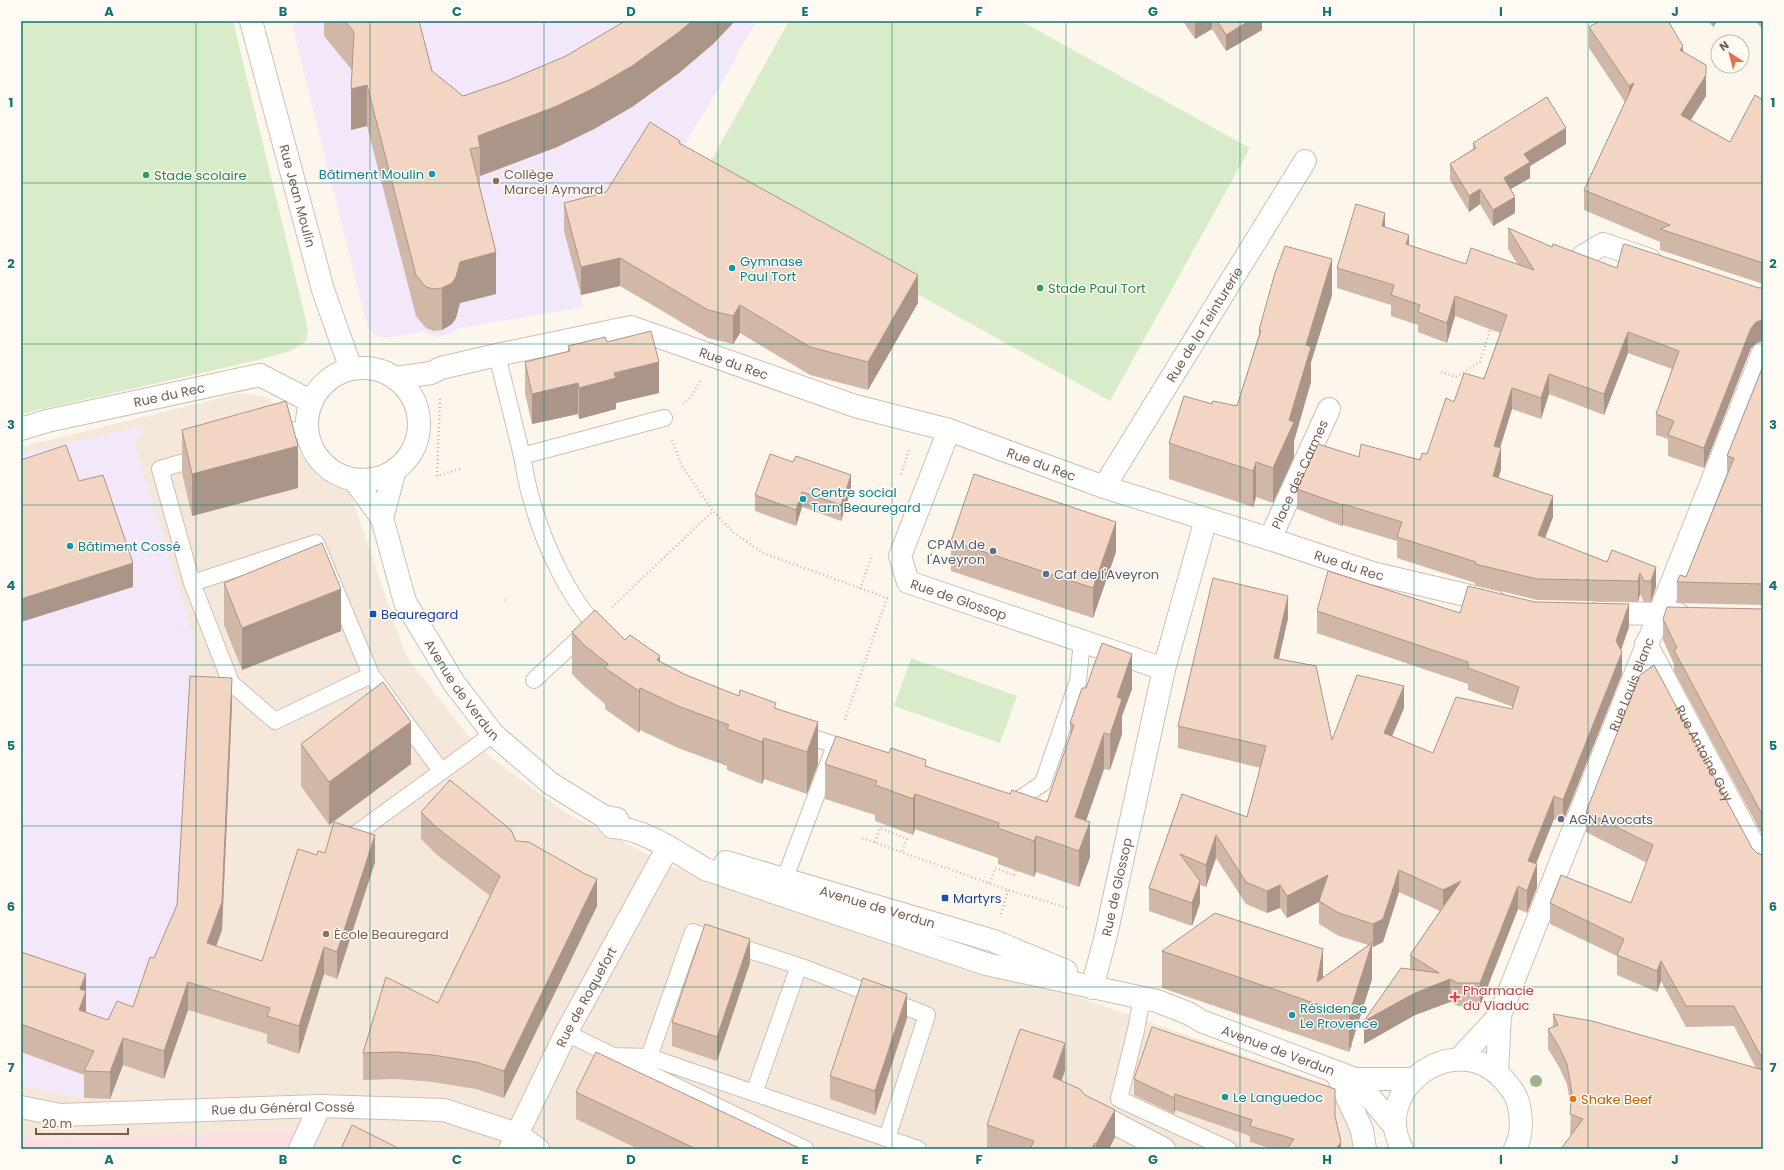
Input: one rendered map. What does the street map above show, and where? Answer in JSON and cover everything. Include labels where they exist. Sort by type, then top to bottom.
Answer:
[{"type":"street","name":"Rue Jean Moulin","points":[[252,21],[324,290],[351,369]]},
{"type":"street","name":"Rue de la Teinturerie","points":[[1104,487],[1305,161]]},
{"type":"street","points":[[1583,256],[1603,244],[1668,266]]},
{"type":"street","name":"Rue du Rec","points":[[396,378],[436,371],[497,354],[631,327],[855,406],[949,430],[1104,487],[1270,539],[1372,573],[1512,606]]},
{"type":"street","name":"Rue Louis Blanc","points":[[1497,1072],[1500,1015],[1608,746],[1646,644],[1763,352]]},
{"type":"street","points":[[366,368],[382,371],[396,378],[409,391],[417,407],[420,425],[416,442],[408,458],[395,470],[382,477],[368,480],[354,480],[339,475],[327,467],[316,455],[310,442],[307,427],[308,414],[312,402],[321,387],[335,376],[351,369],[366,368]]},
{"type":"street","points":[[417,407],[436,371]]},
{"type":"street","name":"Rue du Rec","points":[[21,429],[47,421],[260,375],[312,402]]},
{"type":"street","name":"Place des Carmes","points":[[1270,539],[1329,409]]},
{"type":"street","name":"Rue de Glossop","points":[[949,430],[900,556],[908,582],[1164,669]]},
{"type":"street","points":[[382,518],[395,470]]},
{"type":"street","name":"Avenue de Verdun","points":[[354,480],[382,518],[405,602],[454,683],[493,734],[550,783],[603,816],[612,827],[626,828],[668,847],[705,869],[986,964],[1157,1002],[1190,1014],[1201,1021],[1345,1076],[1413,1079]]},
{"type":"street","name":"Rue de Glossop","points":[[1086,986],[1106,935],[1164,669],[1206,519]]},
{"type":"street","points":[[1581,612],[1694,615]]},
{"type":"street","name":"Rue Antoine Guy","points":[[1646,644],[1763,863]]},
{"type":"street","name":"Avenue de Verdun","points":[[668,847],[685,850],[785,878],[994,941],[1072,973],[1086,986]]},
{"type":"street","name":"Rue de Roquefort","points":[[514,1142],[566,1033],[668,847]]},
{"type":"street","name":"Avenue de Verdun","points":[[1120,994],[1151,1016],[1201,1021]]},
{"type":"street","name":"Rue Louis Blanc","points":[[1459,1059],[1500,1015]]},
{"type":"street","points":[[1402,1149],[1395,1127],[1399,1104],[1403,1093],[1413,1079],[1426,1068],[1442,1062],[1459,1059],[1486,1065],[1497,1072],[1509,1084],[1516,1098],[1521,1114],[1521,1148]]},
{"type":"street","points":[[1345,1076],[1362,1130],[1365,1149]]},
{"type":"street","name":"Avenue de Verdun","points":[[1345,1076],[1395,1127]]},
{"type":"street","points":[[300,1149],[320,1106]]},
{"type":"street","name":"Rue du Général Cossé","points":[[21,1107],[60,1115],[320,1106],[444,1110],[514,1142],[538,1149]]},
{"type":"street","points":[[1092,1111],[1164,1149]]},
{"type":"lane","points":[[497,354],[532,501],[549,547],[574,598],[594,624],[618,644]]},
{"type":"lane","points":[[522,456],[664,418]]},
{"type":"lane","points":[[263,439],[307,427]]},
{"type":"lane","points":[[219,452],[160,469],[192,583],[231,683],[275,721],[371,675]]},
{"type":"lane","points":[[192,583],[316,543],[371,675],[441,771]]},
{"type":"lane","points":[[534,680],[594,624]]},
{"type":"lane","points":[[990,797],[1012,804],[1043,783],[1078,681],[1082,641]]},
{"type":"lane","points":[[784,728],[865,755]]},
{"type":"lane","points":[[353,836],[493,734]]},
{"type":"lane","points":[[785,878],[836,745]]},
{"type":"lane","points":[[649,1057],[693,932],[799,966],[927,1016],[887,1138]]},
{"type":"lane","points":[[754,1093],[799,966]]},
{"type":"lane","points":[[1140,1008],[1119,1099],[1228,1149]]},
{"type":"lane","points":[[566,1033],[805,1149]]},
{"type":"lane","points":[[614,1056],[649,1057],[918,1149]]},
{"type":"path","points":[[1441,372],[1456,377],[1480,362],[1491,326]]},
{"type":"path","points":[[713,356],[690,398],[664,418],[682,466],[713,511],[734,532],[763,553],[887,598],[836,745]]},
{"type":"path","points":[[436,371],[437,476],[462,468]]},
{"type":"path","points":[[899,479],[909,450],[902,448]]},
{"type":"path","points":[[594,624],[713,511]]},
{"type":"path","points":[[860,589],[873,553]]},
{"type":"path","points":[[504,600],[508,598]]},
{"type":"path","points":[[876,842],[880,828],[892,832],[907,839],[902,852]]},
{"type":"path","points":[[892,832],[894,828]]},
{"type":"path","points":[[862,838],[1008,890],[1068,908]]},
{"type":"path","points":[[990,883],[995,868],[1014,875],[1016,870]]},
{"type":"path","points":[[1002,914],[1008,890]]},
{"type":"shaded area","name":"Collège Marcel Aymard","points":[[291,21],[757,21],[738,52],[736,59],[597,291],[581,295],[583,307],[459,328],[451,334],[438,337],[422,332],[385,338],[376,336],[367,326]]},
{"type":"shaded area","points":[[240,393],[270,398],[302,457],[351,495],[406,656],[477,747],[566,813],[671,866],[1058,990],[1342,1090],[1356,1149],[21,1149],[21,447]]},
{"type":"shaded area","points":[[145,426],[142,435],[135,444],[195,643],[177,932],[154,985],[140,982],[84,1098],[21,1086],[21,454]]},
{"type":"shaded area","points":[[297,1131],[289,1149],[21,1149],[21,1134],[42,1138],[79,1139]]},
{"type":"green space","name":"Stade scolaire","points":[[21,21],[233,21],[308,329],[306,341],[291,351],[258,360],[21,414]]},
{"type":"green space","name":"Stade Paul Tort","points":[[789,21],[1021,21],[1250,148],[1110,401],[703,175]]},
{"type":"green space","points":[[911,658],[1017,696],[1000,743],[894,706]]},
{"type":"building","points":[[345,21],[419,21],[432,71],[463,96],[507,81],[566,56],[625,21],[692,21],[632,66],[594,88],[557,106],[478,136],[480,147],[470,149],[496,252],[460,262],[456,277],[452,283],[442,288],[434,289],[426,287],[416,275],[367,85],[351,89],[354,32]]},
{"type":"building","points":[[1217,21],[1249,21],[1226,35]]},
{"type":"building","points":[[1600,21],[1668,21],[1683,46],[1680,50],[1706,65],[1706,75],[1681,115],[1730,142],[1755,95],[1763,100],[1763,263],[1660,229],[1670,225],[1584,190],[1634,83],[1629,86],[1589,27]]},
{"type":"building","points":[[1547,97],[1566,128],[1524,154],[1530,162],[1504,178],[1515,197],[1493,210],[1480,189],[1469,196],[1450,164],[1476,148],[1473,143]]},
{"type":"building","name":"Gymnase Paul Tort","points":[[650,122],[680,141],[679,143],[918,275],[868,362],[810,347],[740,305],[733,316],[708,310],[620,258],[581,267],[564,203],[606,192]]},
{"type":"building","points":[[1356,204],[1385,213],[1382,226],[1409,235],[1406,244],[1466,264],[1471,248],[1534,270],[1508,228],[1552,247],[1553,244],[1617,268],[1623,245],[1625,244],[1759,288],[1763,288],[1763,320],[1756,322],[1751,328],[1704,448],[1668,435],[1674,421],[1656,414],[1679,351],[1628,332],[1604,394],[1549,374],[1541,398],[1512,388],[1494,446],[1501,448],[1493,476],[1553,496],[1538,535],[1607,562],[1612,550],[1656,567],[1651,581],[1644,581],[1640,573],[1638,581],[1537,579],[1475,564],[1476,562],[1397,537],[1402,522],[1343,504],[1342,505],[1297,489],[1318,444],[1359,457],[1361,444],[1420,460],[1422,453],[1427,454],[1446,398],[1454,402],[1464,373],[1484,379],[1507,315],[1455,296],[1447,323],[1418,312],[1420,305],[1391,295],[1394,285],[1337,268]]},
{"type":"building","points":[[1285,246],[1332,259],[1306,345],[1311,347],[1289,420],[1294,422],[1273,468],[1256,462],[1253,471],[1169,443],[1184,396],[1212,404],[1213,401],[1237,406],[1261,330],[1259,330],[1275,273]]},
{"type":"building","points":[[651,331],[659,362],[614,373],[616,378],[579,388],[578,383],[532,394],[525,362],[570,351],[568,346],[605,337],[607,342]]},
{"type":"building","points":[[1763,366],[1763,584],[1677,582],[1680,575],[1686,577],[1734,458],[1727,456]]},
{"type":"building","points":[[286,401],[298,446],[192,474],[182,430]]},
{"type":"building","name":"Bâtiment Cossé","points":[[66,445],[79,481],[103,475],[133,563],[21,599],[21,460]]},
{"type":"building","points":[[770,454],[793,462],[796,456],[851,475],[841,505],[802,492],[796,510],[755,495]]},
{"type":"building","points":[[974,474],[1116,522],[1093,588],[951,541]]},
{"type":"building","points":[[322,543],[341,589],[242,628],[224,583]]},
{"type":"building","points":[[1328,571],[1460,613],[1468,586],[1535,602],[1629,604],[1616,641],[1622,652],[1563,800],[1554,796],[1528,861],[1537,864],[1527,891],[1518,886],[1480,983],[1458,983],[1450,979],[1415,993],[1364,1021],[1401,968],[1439,973],[1410,955],[1461,881],[1443,890],[1399,870],[1383,919],[1373,924],[1339,913],[1319,901],[1328,875],[1287,896],[1280,885],[1267,891],[1246,882],[1216,835],[1206,865],[1180,854],[1200,881],[1192,903],[1149,888],[1182,794],[1247,817],[1266,746],[1178,726],[1213,578],[1288,596],[1274,658],[1316,666],[1332,740],[1357,675],[1404,686],[1384,733],[1433,753],[1456,697],[1512,709],[1519,687],[1468,668],[1468,662],[1317,611]]},
{"type":"building","points":[[1667,607],[1763,609],[1763,816],[1674,650],[1677,648],[1663,619]]},
{"type":"building","points":[[595,610],[625,640],[630,635],[660,656],[657,660],[686,675],[739,696],[740,690],[776,703],[774,708],[818,722],[807,752],[764,738],[762,742],[727,729],[729,725],[678,706],[640,688],[639,691],[605,668],[608,664],[584,645],[572,632]]},
{"type":"building","points":[[1102,643],[1132,654],[1117,697],[1122,699],[1110,735],[1104,733],[1075,817],[1090,822],[1079,851],[1036,836],[1034,841],[998,828],[999,823],[915,794],[913,799],[875,785],[877,781],[825,764],[836,736],[889,753],[891,748],[926,760],[925,766],[1010,794],[1012,790],[1047,802],[1074,725],[1070,723],[1082,688],[1086,688]]},
{"type":"building","points":[[1654,665],[1752,848],[1757,853],[1763,855],[1763,1060],[1734,1006],[1686,1006],[1661,961],[1657,971],[1617,955],[1624,939],[1550,903],[1561,875],[1631,903],[1653,845],[1586,812],[1640,675]]},
{"type":"building","points":[[190,676],[232,678],[222,902],[207,943],[262,961],[298,849],[317,855],[318,851],[325,853],[334,822],[375,835],[337,952],[324,947],[299,1026],[267,1016],[270,1008],[188,982],[164,1051],[123,1038],[110,1072],[84,1071],[94,1051],[21,1024],[21,952],[86,974],[80,989],[86,991],[79,1010],[108,1020],[117,1001],[133,1007],[150,957],[154,958],[177,905]]},
{"type":"building","points":[[383,682],[411,722],[329,782],[301,744]]},
{"type":"building","points":[[450,780],[511,830],[516,841],[529,842],[585,874],[597,879],[504,1071],[476,1062],[433,1055],[397,1052],[363,1053],[386,977],[438,1003],[500,876],[437,828],[421,812]]},
{"type":"building","points":[[1215,913],[1323,949],[1317,982],[1372,943],[1349,1015],[1162,951]]},
{"type":"building","points":[[705,924],[750,939],[717,1037],[672,1022]]},
{"type":"building","points":[[863,978],[907,994],[875,1091],[830,1076]]},
{"type":"building","points":[[1553,1014],[1592,1021],[1763,1070],[1763,1149],[1561,1149],[1583,1119],[1570,1114],[1572,1093],[1567,1064],[1548,1029],[1558,1025]]},
{"type":"building","name":"Le Languedoc","points":[[1152,1027],[1335,1089],[1335,1116],[1341,1142],[1336,1149],[1287,1149],[1294,1139],[1250,1126],[1252,1120],[1175,1094],[1174,1098],[1134,1079]]},
{"type":"building","points":[[1020,1029],[1065,1043],[1053,1077],[1080,1089],[1085,1095],[1115,1110],[1092,1149],[1030,1149],[1034,1141],[987,1125]]},
{"type":"building","points":[[596,1052],[801,1149],[696,1149],[576,1092]]},
{"type":"building","points":[[352,1125],[400,1149],[341,1149]]},
{"type":"place","name":"Bâtiment Moulin","points":[[432,174]]},
{"type":"place","name":"Stade scolaire","points":[[146,175]]},
{"type":"place","name":"Collège Marcel Aymard","points":[[496,181]]},
{"type":"place","name":"Gymnase Paul Tort","points":[[732,268]]},
{"type":"place","name":"Stade Paul Tort","points":[[1040,288]]},
{"type":"place","name":"Centre social Tarn Beauregard","points":[[803,499]]},
{"type":"place","name":"Bâtiment Cossé","points":[[70,546]]},
{"type":"place","name":"CPAM de l'Aveyron","points":[[993,551]]},
{"type":"place","name":"Caf de l'Aveyron","points":[[1046,574]]},
{"type":"place","name":"Beauregard","points":[[373,614]]},
{"type":"place","name":"AGN Avocats","points":[[1561,819]]},
{"type":"place","name":"Martyrs","points":[[945,898]]},
{"type":"place","name":"École Beauregard","points":[[326,934]]},
{"type":"place","name":"Pharmacie du Viaduc","points":[[1455,997]]},
{"type":"place","name":"Résidence Le Provence","points":[[1292,1015]]},
{"type":"place","name":"Le Languedoc","points":[[1225,1097]]},
{"type":"place","name":"Shake Beef","points":[[1573,1099]]}]
